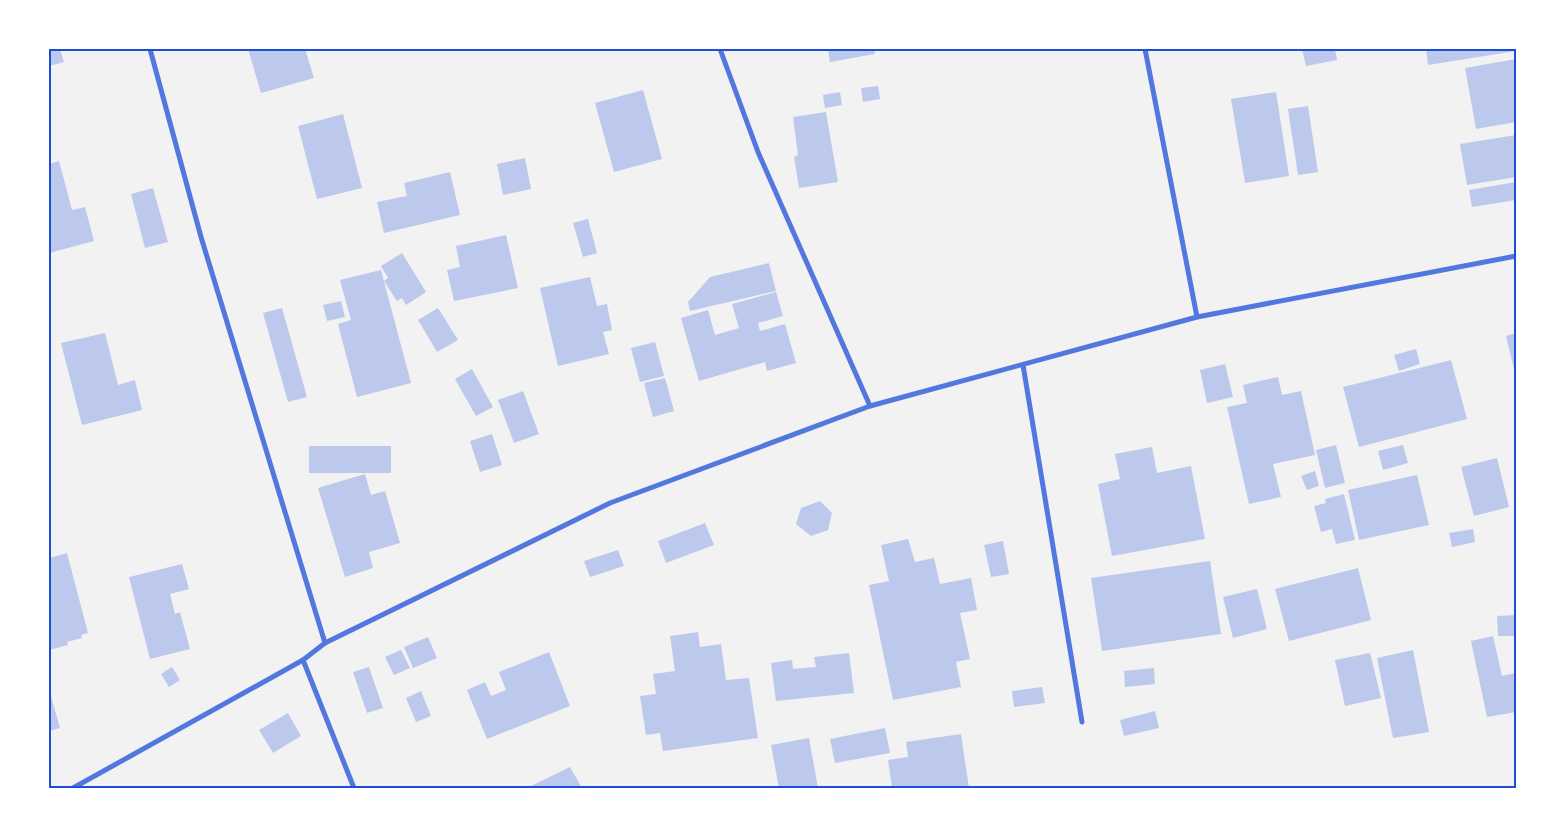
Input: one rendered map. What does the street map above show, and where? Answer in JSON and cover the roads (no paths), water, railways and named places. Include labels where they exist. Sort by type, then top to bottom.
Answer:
[{"type":"street","points":[[150,49],[201,237],[326,643]]},
{"type":"street","points":[[720,49],[758,152],[870,406]]},
{"type":"street","points":[[1145,49],[1197,317]]},
{"type":"street","points":[[72,788],[303,660],[326,643],[610,503],[870,406],[1197,317],[1516,256]]},
{"type":"street","points":[[1023,365],[1082,722]]},
{"type":"street","points":[[303,660],[354,788]]}]
